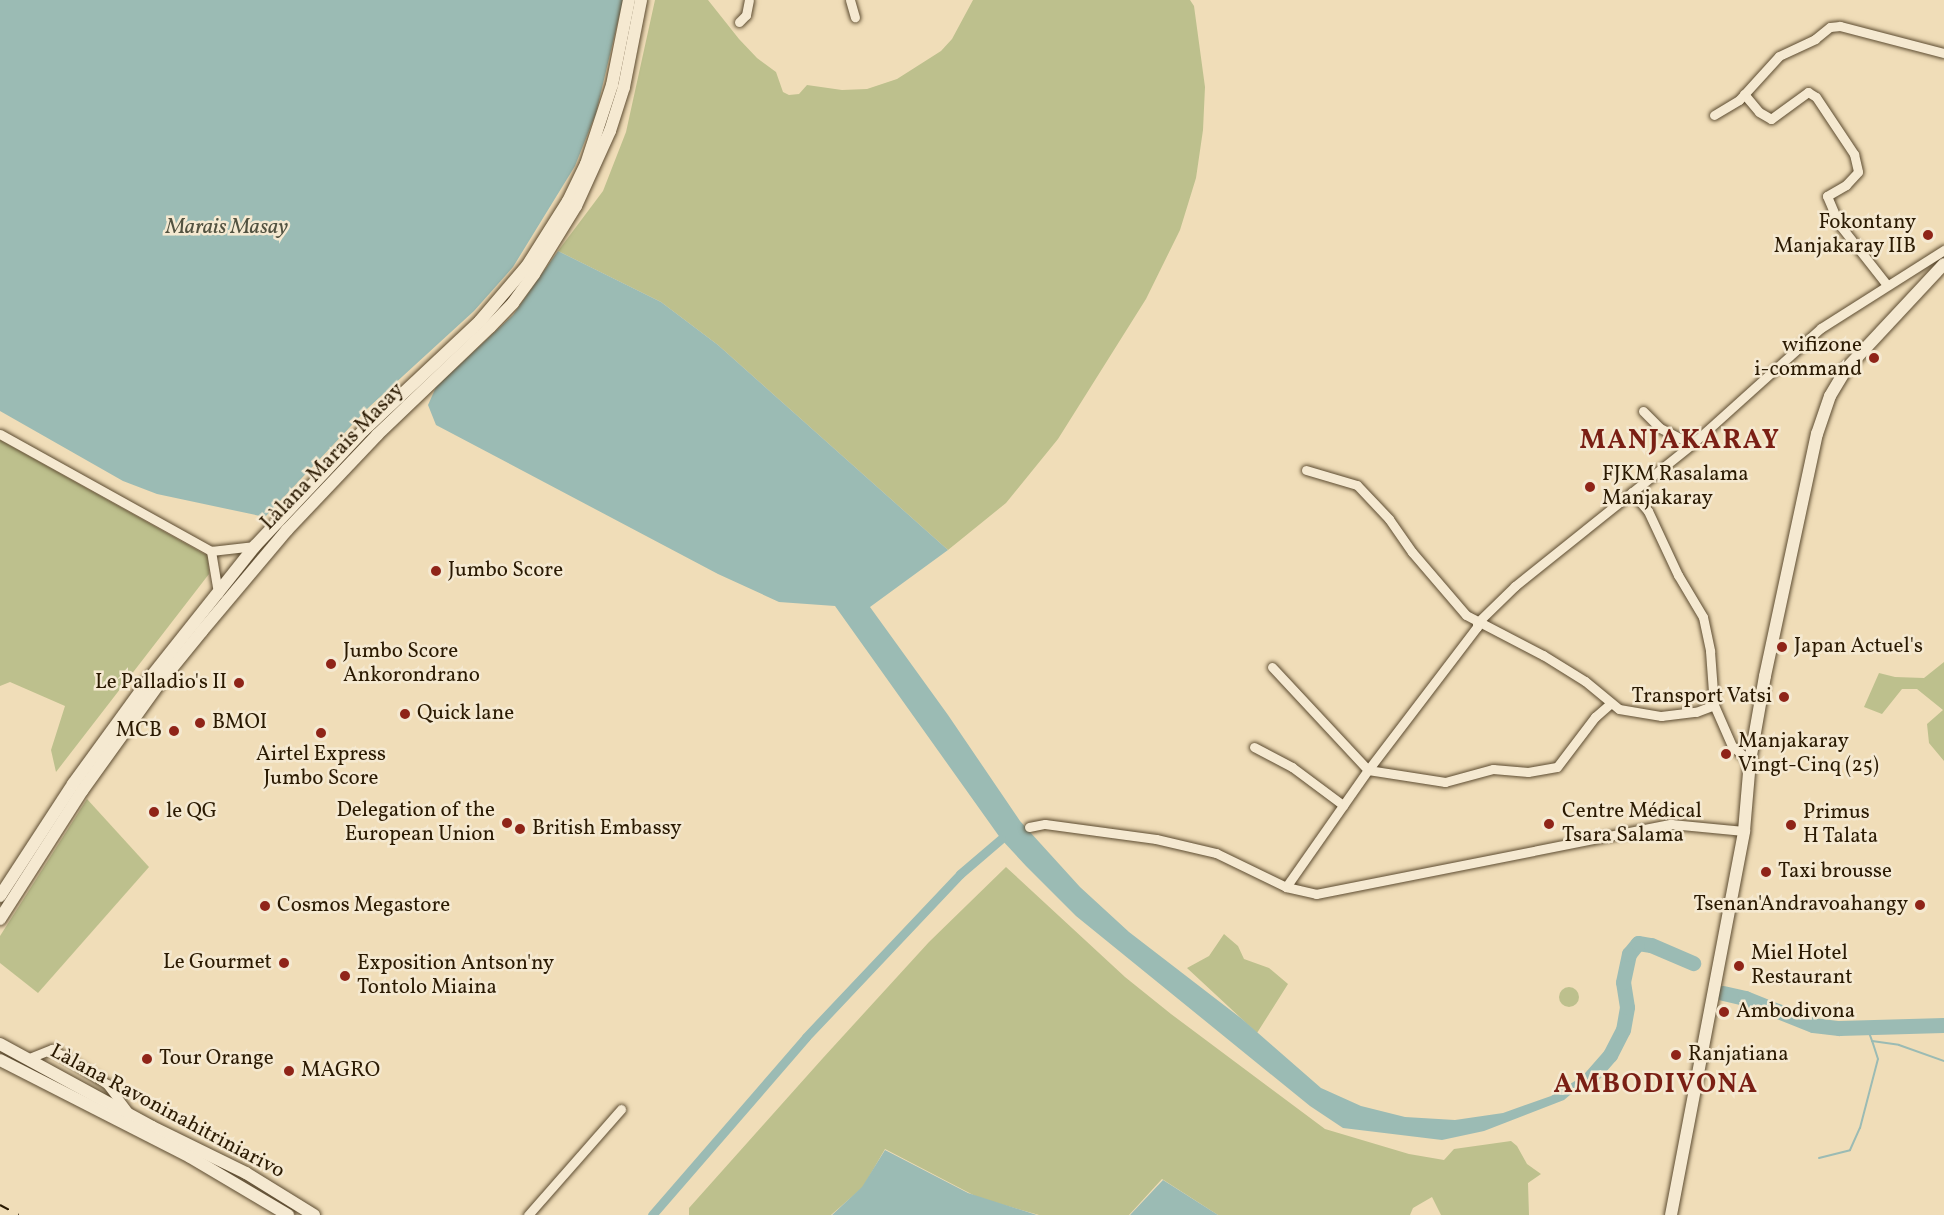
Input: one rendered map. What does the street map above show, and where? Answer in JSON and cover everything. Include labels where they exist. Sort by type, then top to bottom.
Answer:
[{"type":"main road","name":"Làlana Marais Masay","points":[[0,919],[82,790],[159,684],[202,630],[287,530],[458,351],[506,293],[547,236],[568,201],[600,126],[612,85],[629,0]]},
{"type":"main road","name":"Làlana Marais Masay","points":[[0,896],[80,775],[150,678],[255,546],[364,430],[513,303],[556,241],[576,206],[610,130],[624,87],[641,0]]},
{"type":"main road","points":[[1663,1215],[1716,958],[1743,814],[1750,761],[1817,434],[1830,396],[1847,368],[1944,264]]},
{"type":"main road","name":"Làlana Ravoninahitriniarivo","points":[[0,1044],[246,1173],[314,1215]]},
{"type":"main road","name":"Làlana Ravoninahitriniarivo","points":[[0,1060],[190,1157],[288,1215]]},
{"type":"main road","points":[[1671,1215],[1691,1079]]},
{"type":"street","points":[[739,22],[746,15],[749,0]]},
{"type":"street","points":[[850,0],[855,17]]},
{"type":"street","points":[[1714,115],[1744,94],[1779,56],[1815,39],[1830,27],[1840,26],[1944,53]]},
{"type":"street","points":[[1744,94],[1760,112],[1770,119],[1808,92],[1816,97],[1854,154],[1858,172],[1827,196],[1839,225],[1887,285]]},
{"type":"street","points":[[1286,887],[1368,770],[1477,627],[1477,623],[1515,586],[1692,444],[1821,328],[1944,250]]},
{"type":"street","points":[[1643,411],[1660,428],[1692,444]]},
{"type":"street","points":[[0,434],[211,551],[255,546]]},
{"type":"street","points":[[1306,470],[1357,485],[1389,519],[1412,552],[1466,615],[1477,623],[1544,655],[1586,681],[1618,709],[1662,716],[1696,712],[1714,705]]},
{"type":"street","points":[[1632,492],[1648,511],[1678,575],[1703,617],[1710,651],[1714,705],[1732,746],[1750,761]]},
{"type":"street","points":[[211,551],[218,593]]},
{"type":"street","points":[[1272,667],[1368,770],[1445,782],[1493,769],[1528,772],[1557,767],[1595,717],[1611,703]]},
{"type":"street","points":[[1254,747],[1292,767],[1343,806]]},
{"type":"street","points":[[1029,827],[1045,824],[1156,839],[1216,854],[1286,887],[1316,894],[1671,824],[1740,830]]},
{"type":"street","points":[[27,1059],[37,1053],[52,1049],[108,1084],[128,1112]]},
{"type":"street","points":[[528,1215],[621,1109]]},
{"type":"green space","points":[[655,0],[708,0],[739,39],[757,58],[776,72],[783,92],[789,95],[799,94],[807,85],[842,90],[867,89],[897,79],[941,51],[952,39],[973,0],[1190,0],[1194,6],[1205,87],[1203,130],[1196,178],[1180,230],[1146,299],[1058,439],[1006,503],[948,550],[718,345],[661,302],[558,251],[603,191],[626,132]]},
{"type":"green space","points":[[0,440],[208,556],[209,574],[56,772],[51,750],[65,706],[10,682],[0,686]]},
{"type":"green space","points":[[1944,662],[1944,761],[1929,743],[1927,724],[1943,710],[1917,689],[1902,689],[1882,714],[1864,707],[1879,673],[1895,677],[1924,678]]},
{"type":"green space","points":[[87,799],[149,867],[38,993],[0,963],[0,936]]},
{"type":"green space","points":[[1006,867],[1125,977],[1325,1129],[1409,1154],[1444,1160],[1454,1149],[1511,1141],[1517,1146],[1527,1164],[1541,1174],[1528,1183],[1529,1215],[1441,1215],[1432,1197],[1413,1208],[1410,1215],[1218,1215],[1162,1179],[1129,1215],[1039,1215],[979,1198],[885,1149],[863,1187],[831,1215],[689,1215],[689,1208],[823,1058],[929,942]]},
{"type":"green space","points":[[1224,934],[1238,946],[1244,959],[1269,968],[1288,984],[1257,1033],[1187,968],[1209,956]]},
{"type":"green space","points":[[1565,987],[1573,987],[1579,993],[1579,1001],[1573,1007],[1565,1007],[1559,1001],[1559,993]]},
{"type":"water","name":"Marais Masay","points":[[0,0],[623,0],[596,113],[575,166],[513,267],[474,311],[368,408],[265,517],[157,494],[123,481],[0,411]]},
{"type":"water","points":[[558,251],[661,302],[718,345],[948,550],[870,607],[948,715],[1020,821],[1080,887],[1129,932],[1242,1019],[1321,1088],[1361,1106],[1405,1117],[1455,1120],[1503,1113],[1551,1096],[1586,1074],[1589,1079],[1564,1100],[1484,1131],[1442,1140],[1343,1128],[1310,1106],[1076,916],[1026,866],[1001,839],[835,606],[779,602],[718,574],[436,425],[428,405],[436,387],[513,315]]},
{"type":"water","points":[[885,1150],[968,1193],[1037,1215],[832,1215],[862,1187]]},
{"type":"water","points":[[1163,1180],[1218,1215],[1130,1215]]},
{"type":"waterway","points":[[652,1215],[806,1037],[960,874],[1001,839]]},
{"type":"waterway","points":[[1589,1079],[1610,1055],[1623,1030],[1627,1007],[1623,982],[1629,954],[1638,943],[1651,945],[1693,963]]},
{"type":"waterway","points":[[1723,993],[1745,998],[1813,1025],[1839,1028],[1944,1025]]},
{"type":"waterway","points":[[1867,1027],[1872,1041],[1899,1045],[1944,1061]]},
{"type":"waterway","points":[[1819,1158],[1850,1150],[1860,1128],[1878,1059],[1872,1041]]},
{"type":"railway","points":[[0,1205],[19,1215]]},
{"type":"place","name":"Fokontany Manjakaray IIB","points":[[1928,235]]},
{"type":"place","name":"wifizone i-command","points":[[1874,358]]},
{"type":"place","name":"FJKM Rasalama Manjakaray","points":[[1590,487]]},
{"type":"place","name":"Jumbo Score","points":[[436,571]]},
{"type":"place","name":"Japan Actuel's","points":[[1782,647]]},
{"type":"place","name":"Jumbo Score Ankorondrano","points":[[331,664]]},
{"type":"place","name":"Le Palladio's II","points":[[239,683]]},
{"type":"place","name":"Transport Vatsi","points":[[1784,697]]},
{"type":"place","name":"Quick lane","points":[[405,714]]},
{"type":"place","name":"BMOI","points":[[200,723]]},
{"type":"place","name":"MCB","points":[[174,731]]},
{"type":"place","name":"Airtel Express Jumbo Score","points":[[321,733]]},
{"type":"place","name":"Manjakaray Vingt-Cinq (25)","points":[[1726,754]]},
{"type":"place","name":"le QG","points":[[154,812]]},
{"type":"place","name":"Delegation of the European Union","points":[[507,823]]},
{"type":"place","name":"Centre Médical Tsara Salama","points":[[1549,824]]},
{"type":"place","name":"Primus H Talata","points":[[1791,825]]},
{"type":"place","name":"British Embassy","points":[[520,829]]},
{"type":"place","name":"Taxi brousse","points":[[1766,872]]},
{"type":"place","name":"Tsenan'Andravoahangy","points":[[1920,905]]},
{"type":"place","name":"Cosmos Megastore","points":[[265,906]]},
{"type":"place","name":"Le Gourmet","points":[[284,963]]},
{"type":"place","name":"Miel Hotel Restaurant","points":[[1739,966]]},
{"type":"place","name":"Exposition Antson'ny Tontolo Miaina","points":[[345,976]]},
{"type":"place","name":"Ambodivona","points":[[1724,1012]]},
{"type":"place","name":"Ranjatiana","points":[[1676,1055]]},
{"type":"place","name":"Tour Orange","points":[[147,1059]]},
{"type":"place","name":"MAGRO","points":[[289,1071]]},
{"type":"district","name":"MANJAKARAY","points":[[1680,442]]},
{"type":"district","name":"AMBODIVONA","points":[[1656,1086]]}]
